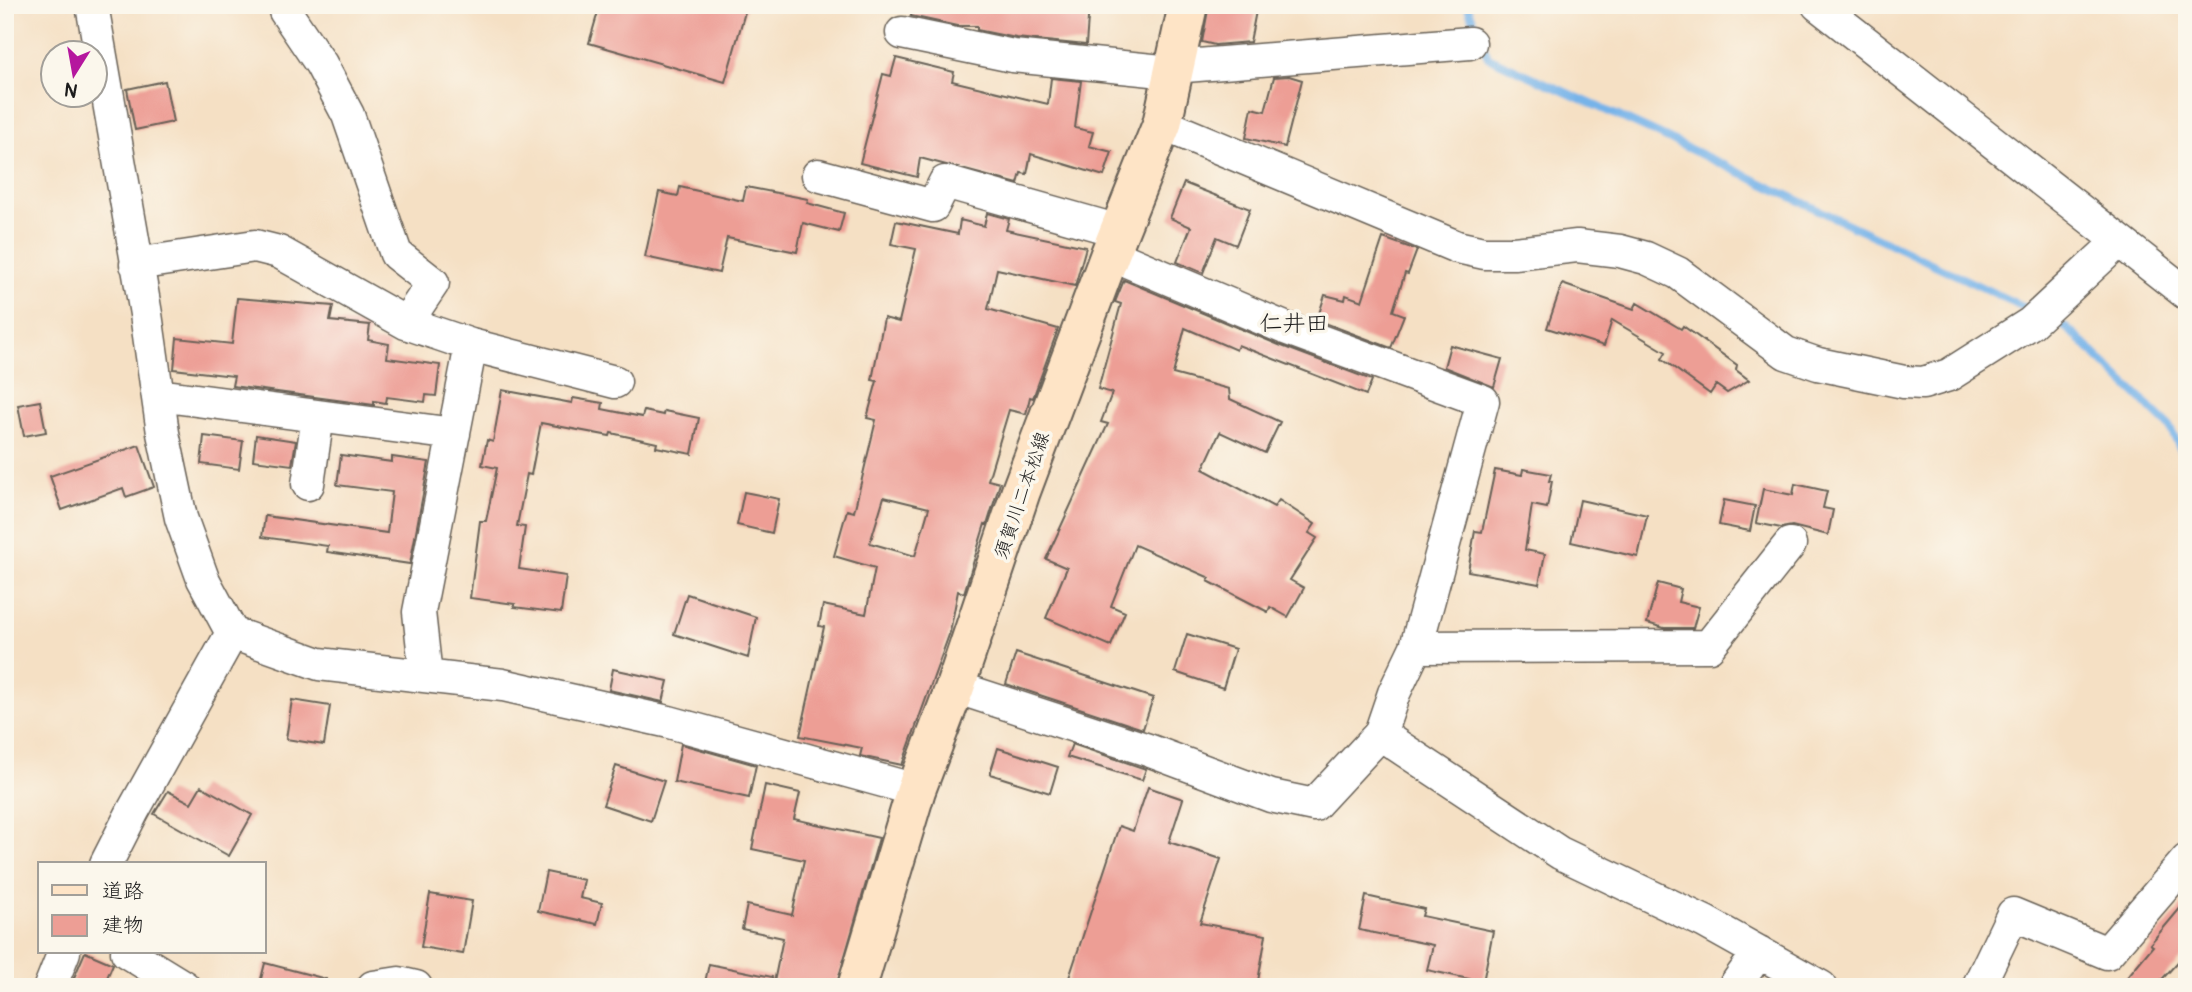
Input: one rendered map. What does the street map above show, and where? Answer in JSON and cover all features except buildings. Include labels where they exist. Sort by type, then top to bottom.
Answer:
[{"type":"main road","name":"須賀川二本松線","points":[[858,987],[916,790],[955,687],[1021,491],[1114,243],[1162,124],[1188,5]]},
{"type":"street","points":[[92,5],[163,433],[181,519],[203,579],[232,633],[319,664],[503,685],[669,722],[916,790]]},
{"type":"street","points":[[284,5],[285,12],[321,64],[348,115],[396,254],[433,284],[406,323]]},
{"type":"street","points":[[1818,5],[2187,295]]},
{"type":"street","points":[[902,33],[1013,56],[1173,70],[1470,43]]},
{"type":"street","points":[[1162,124],[1457,247],[1494,253],[1577,246],[1620,251],[1646,258],[1678,273],[1786,353],[1818,364],[1904,382],[1923,383],[1949,375],[2042,313],[2119,241]]},
{"type":"street","points":[[818,175],[933,206],[945,182],[1114,243],[1285,328],[1483,401],[1416,648],[1394,693],[1380,734],[1314,805],[1271,796],[1147,750],[955,687]]},
{"type":"street","points":[[136,264],[255,246],[279,252],[406,323],[471,345],[615,382]]},
{"type":"street","points":[[426,676],[419,612],[471,345]]},
{"type":"street","points":[[158,396],[454,434]]},
{"type":"street","points":[[308,484],[318,416]]},
{"type":"street","points":[[1416,648],[1709,646],[1790,544]]},
{"type":"street","points":[[107,862],[232,633]]},
{"type":"street","points":[[1380,734],[1560,853],[1705,922],[1821,987]]},
{"type":"street","points":[[1978,987],[2013,914],[2107,953],[2187,860]]},
{"type":"street","points":[[1734,987],[1759,952]]},
{"type":"street","points":[[50,987],[63,954]]},
{"type":"street","points":[[130,954],[184,987]]},
{"type":"street","points":[[373,987],[400,983],[416,987]]},
{"type":"waterway","points":[[1467,5],[1488,57],[1658,134],[2032,311]]},
{"type":"waterway","points":[[2047,318],[2065,327],[2078,338],[2169,426],[2187,462]]},
{"type":"district","name":"仁井田","points":[[1294,323]]}]
